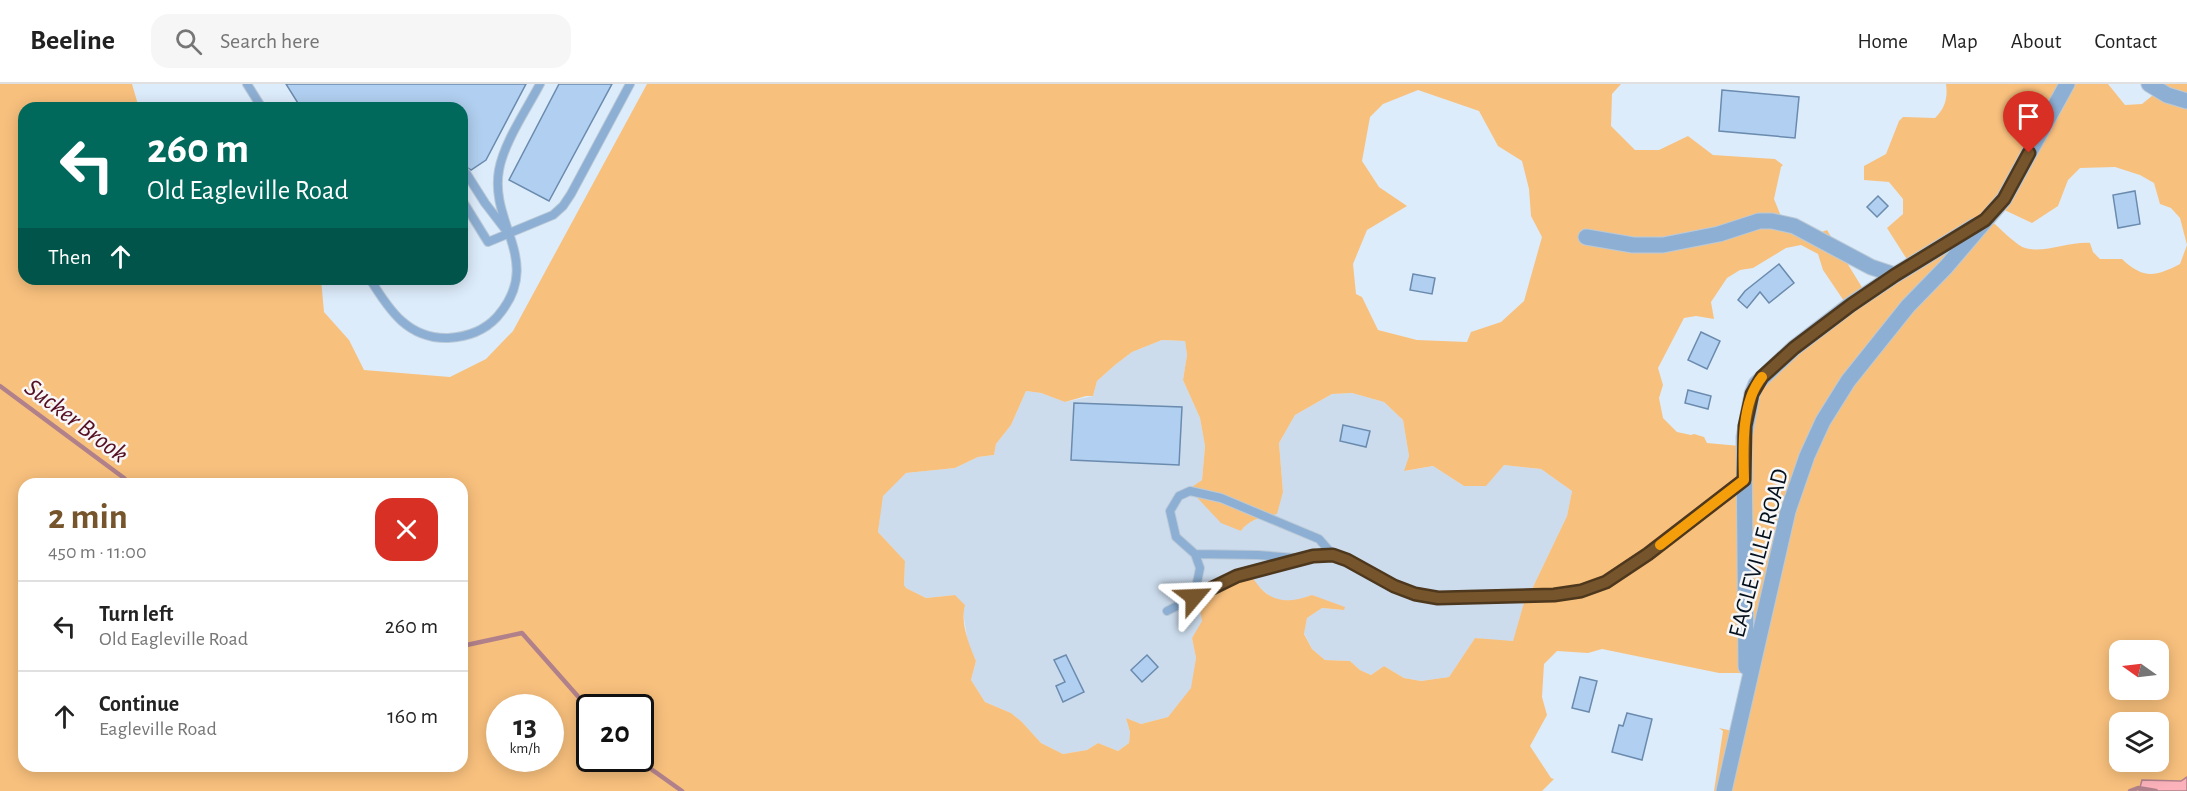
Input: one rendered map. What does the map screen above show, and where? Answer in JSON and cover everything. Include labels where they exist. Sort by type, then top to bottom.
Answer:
[{"type":"street","name":"EAGLEVILLE ROAD","points":[[1724,791],[1788,511],[1800,474],[1823,421],[1857,368],[1881,338],[2004,199],[2067,84]]},
{"type":"street","points":[[2149,84],[2166,95],[2187,101]]},
{"type":"street","points":[[1746,694],[1745,426],[1756,384],[1812,334],[1895,275],[1985,220]]},
{"type":"street","points":[[1586,237],[1633,245],[1664,244],[1719,234],[1759,221],[1772,221],[1794,226],[1871,267],[1895,275]]},
{"type":"lane","points":[[247,84],[258,102]]},
{"type":"lane","points":[[374,285],[390,311],[412,330],[441,338],[470,334],[488,326],[495,319],[511,294],[517,265],[514,245],[499,198],[499,168],[507,147],[540,84]]},
{"type":"lane","points":[[468,210],[488,242],[553,215],[563,206],[630,84]]},
{"type":"lane","points":[[468,176],[485,203],[508,232]]},
{"type":"lane","points":[[1167,611],[1237,576],[1303,559],[1333,555],[1347,560],[1394,586],[1415,594],[1438,598],[1491,598],[1574,593],[1606,582],[1648,554],[1744,480]]},
{"type":"lane","points":[[1194,597],[1200,568],[1195,554],[1176,537],[1170,511],[1179,496],[1190,491],[1221,498],[1319,539],[1333,555]]},
{"type":"lane","points":[[1195,554],[1258,555],[1303,559]]},
{"type":"shaded area","points":[[0,84],[132,84],[137,102],[18,102],[18,285],[322,285],[324,312],[349,340],[364,370],[450,377],[486,359],[513,331],[647,84],[1621,84],[1612,94],[1611,126],[1635,150],[1659,150],[1688,136],[1713,155],[1775,159],[1783,165],[1774,199],[1785,226],[1805,238],[1827,230],[1863,289],[1908,261],[1887,228],[1903,214],[1903,199],[1889,182],[1864,180],[1864,166],[1886,154],[1899,121],[1903,117],[1935,118],[1945,102],[1946,84],[2108,84],[2125,105],[2142,104],[2158,91],[2158,84],[2187,84],[2187,245],[2187,777],[2181,781],[2142,780],[2139,791],[1714,791],[1723,731],[1719,728],[1733,731],[1745,673],[1719,673],[1602,649],[1588,653],[1557,651],[1544,664],[1542,697],[1547,715],[1530,746],[1551,778],[1554,779],[1542,791],[0,791]],"holes":[[[1418,90],[1479,111],[1498,146],[1522,161],[1529,189],[1531,216],[1542,237],[1524,301],[1501,322],[1471,332],[1467,342],[1417,340],[1378,330],[1362,297],[1356,294],[1353,264],[1367,230],[1407,206],[1379,187],[1362,161],[1370,117],[1383,104]],[[2115,167],[2140,175],[2154,183],[2160,204],[2171,208],[2180,218],[2187,245],[2180,264],[2163,272],[2149,274],[2136,270],[2122,259],[2100,259],[2093,252],[2090,243],[2043,249],[2026,248],[2019,245],[1987,216],[1998,207],[2032,223],[2058,206],[2068,180],[2080,168]],[[1801,245],[1818,254],[1823,270],[1846,304],[1757,380],[1740,446],[1707,443],[1704,437],[1677,432],[1663,418],[1659,398],[1663,385],[1658,368],[1684,318],[1696,316],[1714,319],[1711,302],[1727,278],[1740,270],[1753,268],[1786,248]],[[1162,340],[1185,341],[1187,355],[1183,380],[1200,418],[1205,446],[1202,480],[1189,489],[1221,523],[1241,531],[1252,521],[1277,514],[1283,492],[1279,443],[1295,415],[1332,394],[1352,393],[1384,402],[1403,420],[1409,456],[1404,471],[1433,466],[1464,486],[1486,486],[1504,465],[1541,469],[1572,491],[1567,516],[1525,599],[1513,641],[1475,638],[1449,677],[1421,681],[1404,678],[1384,666],[1371,675],[1360,670],[1350,661],[1325,660],[1312,649],[1304,634],[1307,618],[1322,608],[1344,610],[1345,607],[1312,595],[1293,600],[1277,599],[1263,591],[1251,575],[1232,579],[1198,598],[1202,621],[1192,638],[1196,658],[1191,688],[1168,717],[1141,724],[1126,718],[1130,732],[1129,743],[1118,751],[1098,743],[1087,750],[1063,754],[1041,743],[1011,713],[985,702],[971,680],[976,661],[964,626],[965,605],[955,595],[926,598],[906,588],[904,585],[905,561],[878,532],[883,496],[906,473],[955,468],[978,457],[994,455],[996,444],[1011,425],[1026,391],[1041,393],[1065,402],[1093,396],[1097,381],[1115,365],[1132,352]]]},
{"type":"shaded area","points":[[1162,340],[1185,341],[1187,355],[1183,380],[1200,418],[1205,446],[1202,480],[1190,489],[1241,531],[1246,524],[1259,518],[1283,492],[1279,443],[1295,415],[1332,394],[1352,393],[1384,402],[1403,420],[1409,456],[1405,471],[1433,466],[1464,486],[1504,465],[1541,469],[1572,491],[1567,516],[1525,599],[1513,642],[1475,638],[1449,677],[1421,681],[1404,678],[1384,666],[1371,675],[1360,670],[1350,661],[1325,660],[1312,649],[1304,633],[1307,618],[1322,608],[1344,610],[1312,595],[1298,600],[1276,601],[1247,577],[1232,579],[1192,638],[1196,658],[1192,688],[1168,717],[1141,724],[1126,718],[1130,732],[1129,743],[1118,751],[1098,743],[1087,750],[1063,754],[1041,743],[1011,713],[985,702],[971,680],[976,661],[968,643],[963,612],[955,595],[926,598],[906,588],[904,585],[905,561],[878,532],[882,496],[906,473],[955,468],[978,457],[994,455],[996,444],[1011,425],[1026,391],[1041,393],[1065,402],[1093,396],[1097,381],[1115,365],[1132,352]]},
{"type":"shaded area","points":[[2187,777],[2187,791],[2139,791],[2142,780],[2181,781]]},
{"type":"building","points":[[286,84],[526,84],[486,160],[471,170],[468,168],[468,102],[297,102]]},
{"type":"building","points":[[559,84],[612,84],[549,201],[509,180]]},
{"type":"building","points":[[1722,90],[1799,97],[1795,138],[1719,131]]},
{"type":"building","points":[[2135,191],[2140,224],[2118,228],[2113,195]]},
{"type":"building","points":[[1878,196],[1888,206],[1877,217],[1867,207]]},
{"type":"building","points":[[1779,264],[1794,283],[1769,303],[1760,292],[1747,308],[1738,300],[1745,291]]},
{"type":"building","points":[[1413,274],[1435,278],[1432,294],[1410,290]]},
{"type":"building","points":[[1701,332],[1720,341],[1707,369],[1688,360]]},
{"type":"building","points":[[1688,390],[1711,396],[1708,409],[1685,403]]},
{"type":"building","points":[[1074,403],[1182,407],[1179,465],[1071,460]]},
{"type":"building","points":[[1343,425],[1370,431],[1366,447],[1340,441]]},
{"type":"building","points":[[1066,655],[1084,692],[1063,702],[1056,686],[1065,682],[1054,660]]},
{"type":"building","points":[[1147,655],[1158,667],[1142,682],[1131,670]]},
{"type":"building","points":[[1580,677],[1597,681],[1589,712],[1572,708]]},
{"type":"building","points":[[1627,713],[1652,719],[1642,760],[1612,752],[1619,725],[1623,726]]},
{"type":"waterway","name":"Sucker Brook","points":[[0,386],[124,478]]},
{"type":"waterway","name":"Sucker Brook","points":[[468,645],[522,633],[576,694]]},
{"type":"waterway","name":"Sucker Brook","points":[[654,771],[682,791]]},
{"type":"waterway","name":"Sucker Brook","points":[[2130,791],[2138,788],[2156,791]]},
{"type":"slow traffic","points":[[1660,545],[1744,480],[1745,426],[1752,394],[1762,377]]},
{"type":"route","points":[[1194,597],[1237,576],[1313,556],[1333,555],[1347,560],[1394,586],[1415,594],[1438,598],[1568,594],[1606,582],[1667,540],[1744,480],[1745,426],[1752,394],[1762,377],[1794,348],[1851,305],[1907,267],[1985,220],[2004,199],[2029,153]]}]
